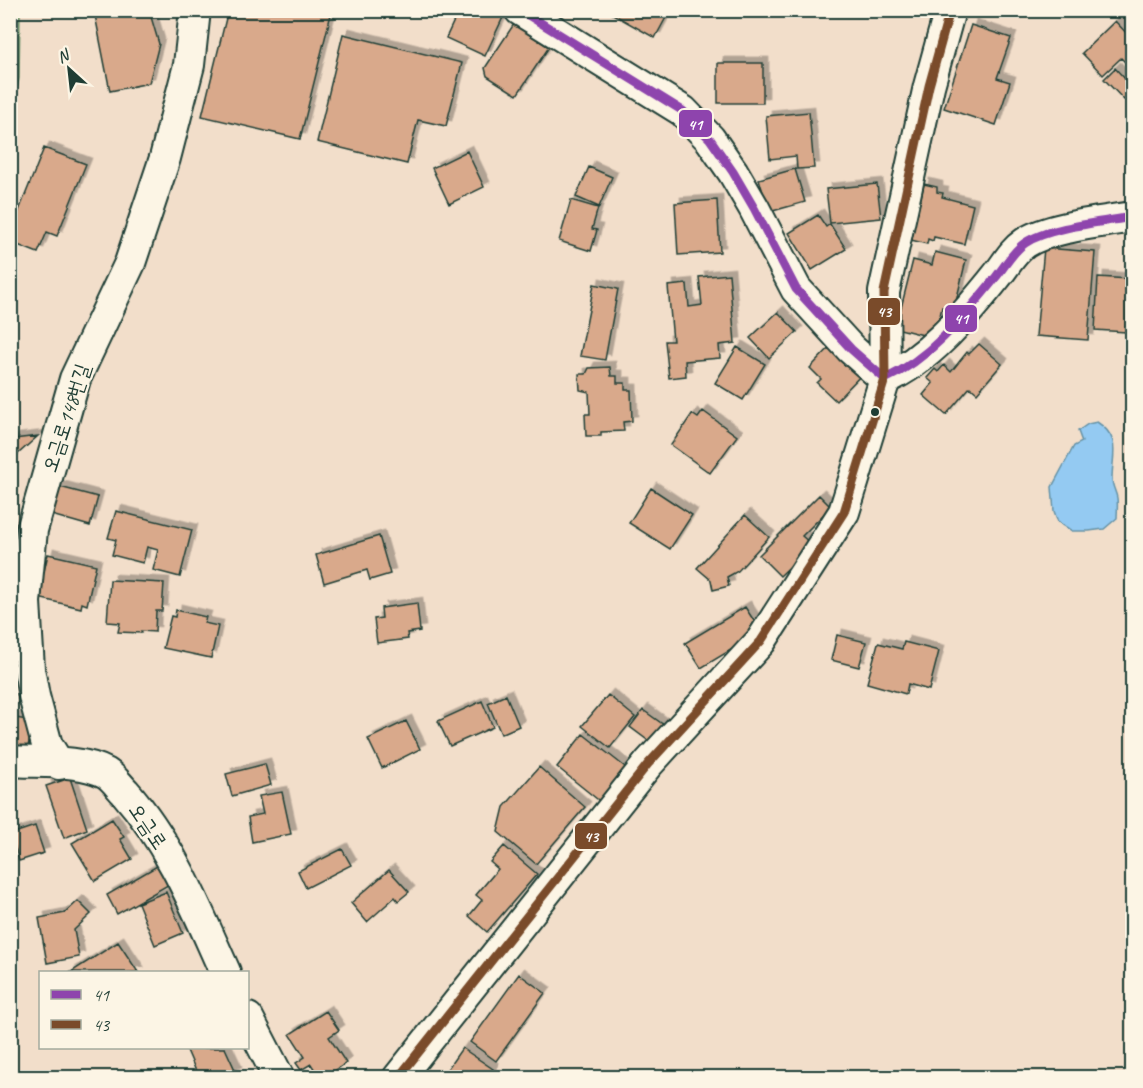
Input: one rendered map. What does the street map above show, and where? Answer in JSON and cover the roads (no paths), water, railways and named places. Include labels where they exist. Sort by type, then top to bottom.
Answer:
[{"type":"street","name":"오금로148번길","points":[[59,764],[47,745],[29,669],[25,602],[32,530],[75,379],[130,263],[165,158],[189,65],[195,10]]},
{"type":"street","points":[[520,10],[683,111],[710,140],[733,172],[754,207],[796,289],[851,350],[885,379]]},
{"type":"street","points":[[398,1077],[648,764],[761,641],[844,513],[885,379],[884,291],[929,86],[950,10]]},
{"type":"street","points":[[885,379],[902,371],[926,354],[997,276],[1009,258],[1027,242],[1063,230],[1132,217]]},
{"type":"street","name":"오금로","points":[[10,761],[88,766],[108,773],[156,831],[193,902],[225,971]]},
{"type":"street","points":[[249,1020],[279,1077]]},
{"type":"water","points":[[1097,422],[1105,428],[1113,441],[1112,479],[1117,498],[1117,518],[1104,529],[1072,531],[1058,522],[1054,511],[1052,487],[1074,446],[1082,442],[1078,431],[1088,424]]}]
